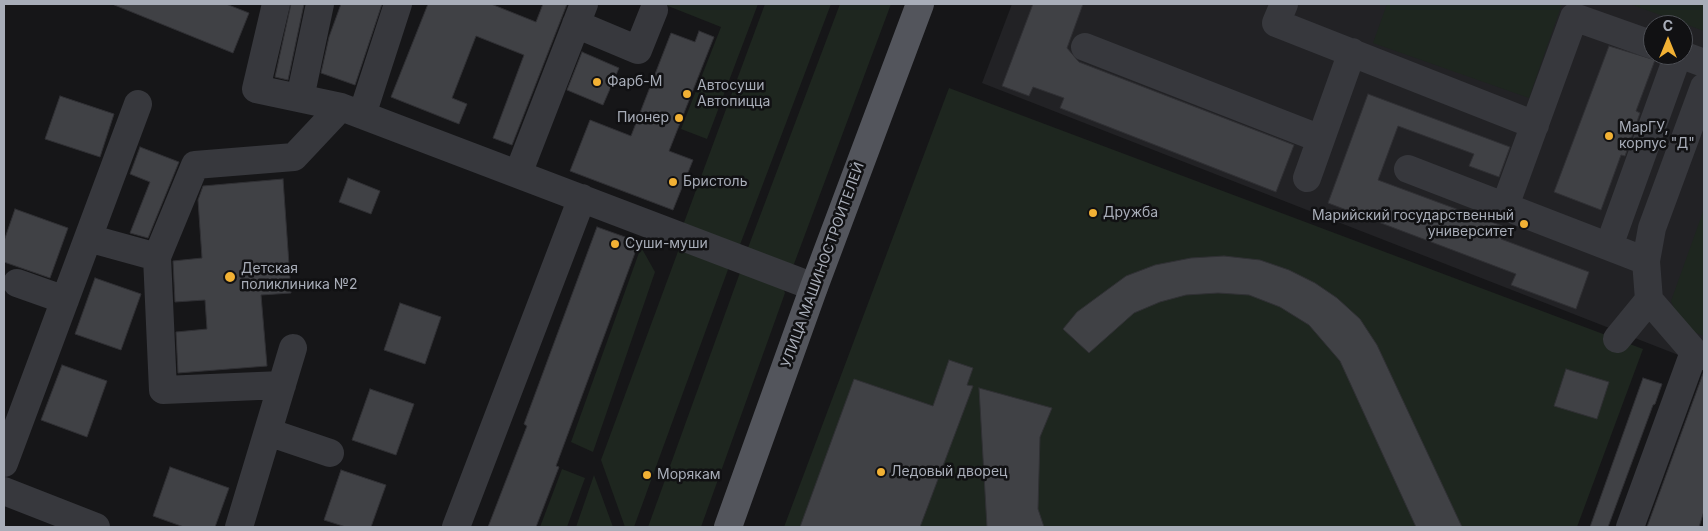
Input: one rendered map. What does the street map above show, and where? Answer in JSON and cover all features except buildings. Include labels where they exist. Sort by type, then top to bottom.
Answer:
[{"type":"main road","name":"УЛИЦА МАШИНОСТРОИТЕЛЕЙ","points":[[728,527],[814,287],[920,4]]},
{"type":"lane","points":[[276,4],[256,89],[351,111],[814,287]]},
{"type":"lane","points":[[300,98],[320,4]]},
{"type":"lane","points":[[282,385],[163,390],[157,257],[195,164],[294,157],[351,111],[398,4]]},
{"type":"lane","points":[[1284,4],[1276,22],[1535,125]]},
{"type":"lane","points":[[518,174],[580,14],[638,50],[654,10]]},
{"type":"lane","points":[[1505,206],[1574,16],[1643,41]]},
{"type":"lane","points":[[1085,47],[1321,139]]},
{"type":"lane","points":[[1307,178],[1352,52]]},
{"type":"lane","points":[[1609,246],[1674,65]]},
{"type":"lane","points":[[1630,527],[1699,354],[1649,300],[1646,261],[1652,228],[1704,86]]},
{"type":"lane","points":[[4,463],[138,104]]},
{"type":"lane","points":[[1408,169],[1646,261]]},
{"type":"lane","points":[[456,527],[582,198]]},
{"type":"lane","points":[[88,238],[157,257]]},
{"type":"lane","points":[[17,283],[65,300]]},
{"type":"lane","points":[[1617,339],[1649,300]]},
{"type":"lane","points":[[239,527],[293,348]]},
{"type":"lane","points":[[268,432],[330,453]]},
{"type":"lane","points":[[4,491],[96,527]]},
{"type":"shaded area","points":[[663,4],[758,4],[707,139],[681,129],[721,27]]},
{"type":"shaded area","points":[[765,4],[831,4],[738,250],[682,228]]},
{"type":"shaded area","points":[[840,4],[891,4],[794,264],[783,268],[746,253]]},
{"type":"shaded area","name":"Марийский государственный университет","points":[[1012,4],[1704,4],[1704,365],[982,83]]},
{"type":"shaded area","points":[[1387,4],[1562,4],[1529,98],[1373,43]]},
{"type":"shaded area","points":[[1630,4],[1704,4],[1704,31],[1693,27],[1693,15],[1660,15]]},
{"type":"shaded area","name":"Дружба","points":[[949,88],[1643,349],[1577,527],[784,527]]},
{"type":"shaded area","points":[[1704,209],[1704,336],[1682,328],[1671,301]]},
{"type":"shaded area","points":[[680,246],[730,264],[634,527],[625,527],[601,460]]},
{"type":"shaded area","points":[[641,247],[655,272],[593,452],[571,442]]},
{"type":"shaded area","points":[[742,267],[780,281],[785,293],[701,527],[648,527]]},
{"type":"shaded area","points":[[562,469],[585,478],[567,527],[540,527]]},
{"type":"shaded area","points":[[594,475],[613,527],[576,527]]},
{"type":"place","name":"Фарб-М","points":[[597,82]]},
{"type":"place","name":"Автосуши Автопицца","points":[[687,94]]},
{"type":"place","name":"Пионер","points":[[679,118]]},
{"type":"place","name":"МарГУ, корпус \"Д\"","points":[[1609,136]]},
{"type":"place","name":"Бристоль","points":[[673,182]]},
{"type":"place","name":"Дружба","points":[[1093,213]]},
{"type":"place","name":"Марийский государственный университет","points":[[1524,224]]},
{"type":"place","name":"Суши-муши","points":[[615,244]]},
{"type":"place","name":"Детская поликлиника №2","points":[[230,277]]},
{"type":"place","name":"Ледовый дворец","points":[[881,472]]},
{"type":"place","name":"Морякам","points":[[647,475]]}]
